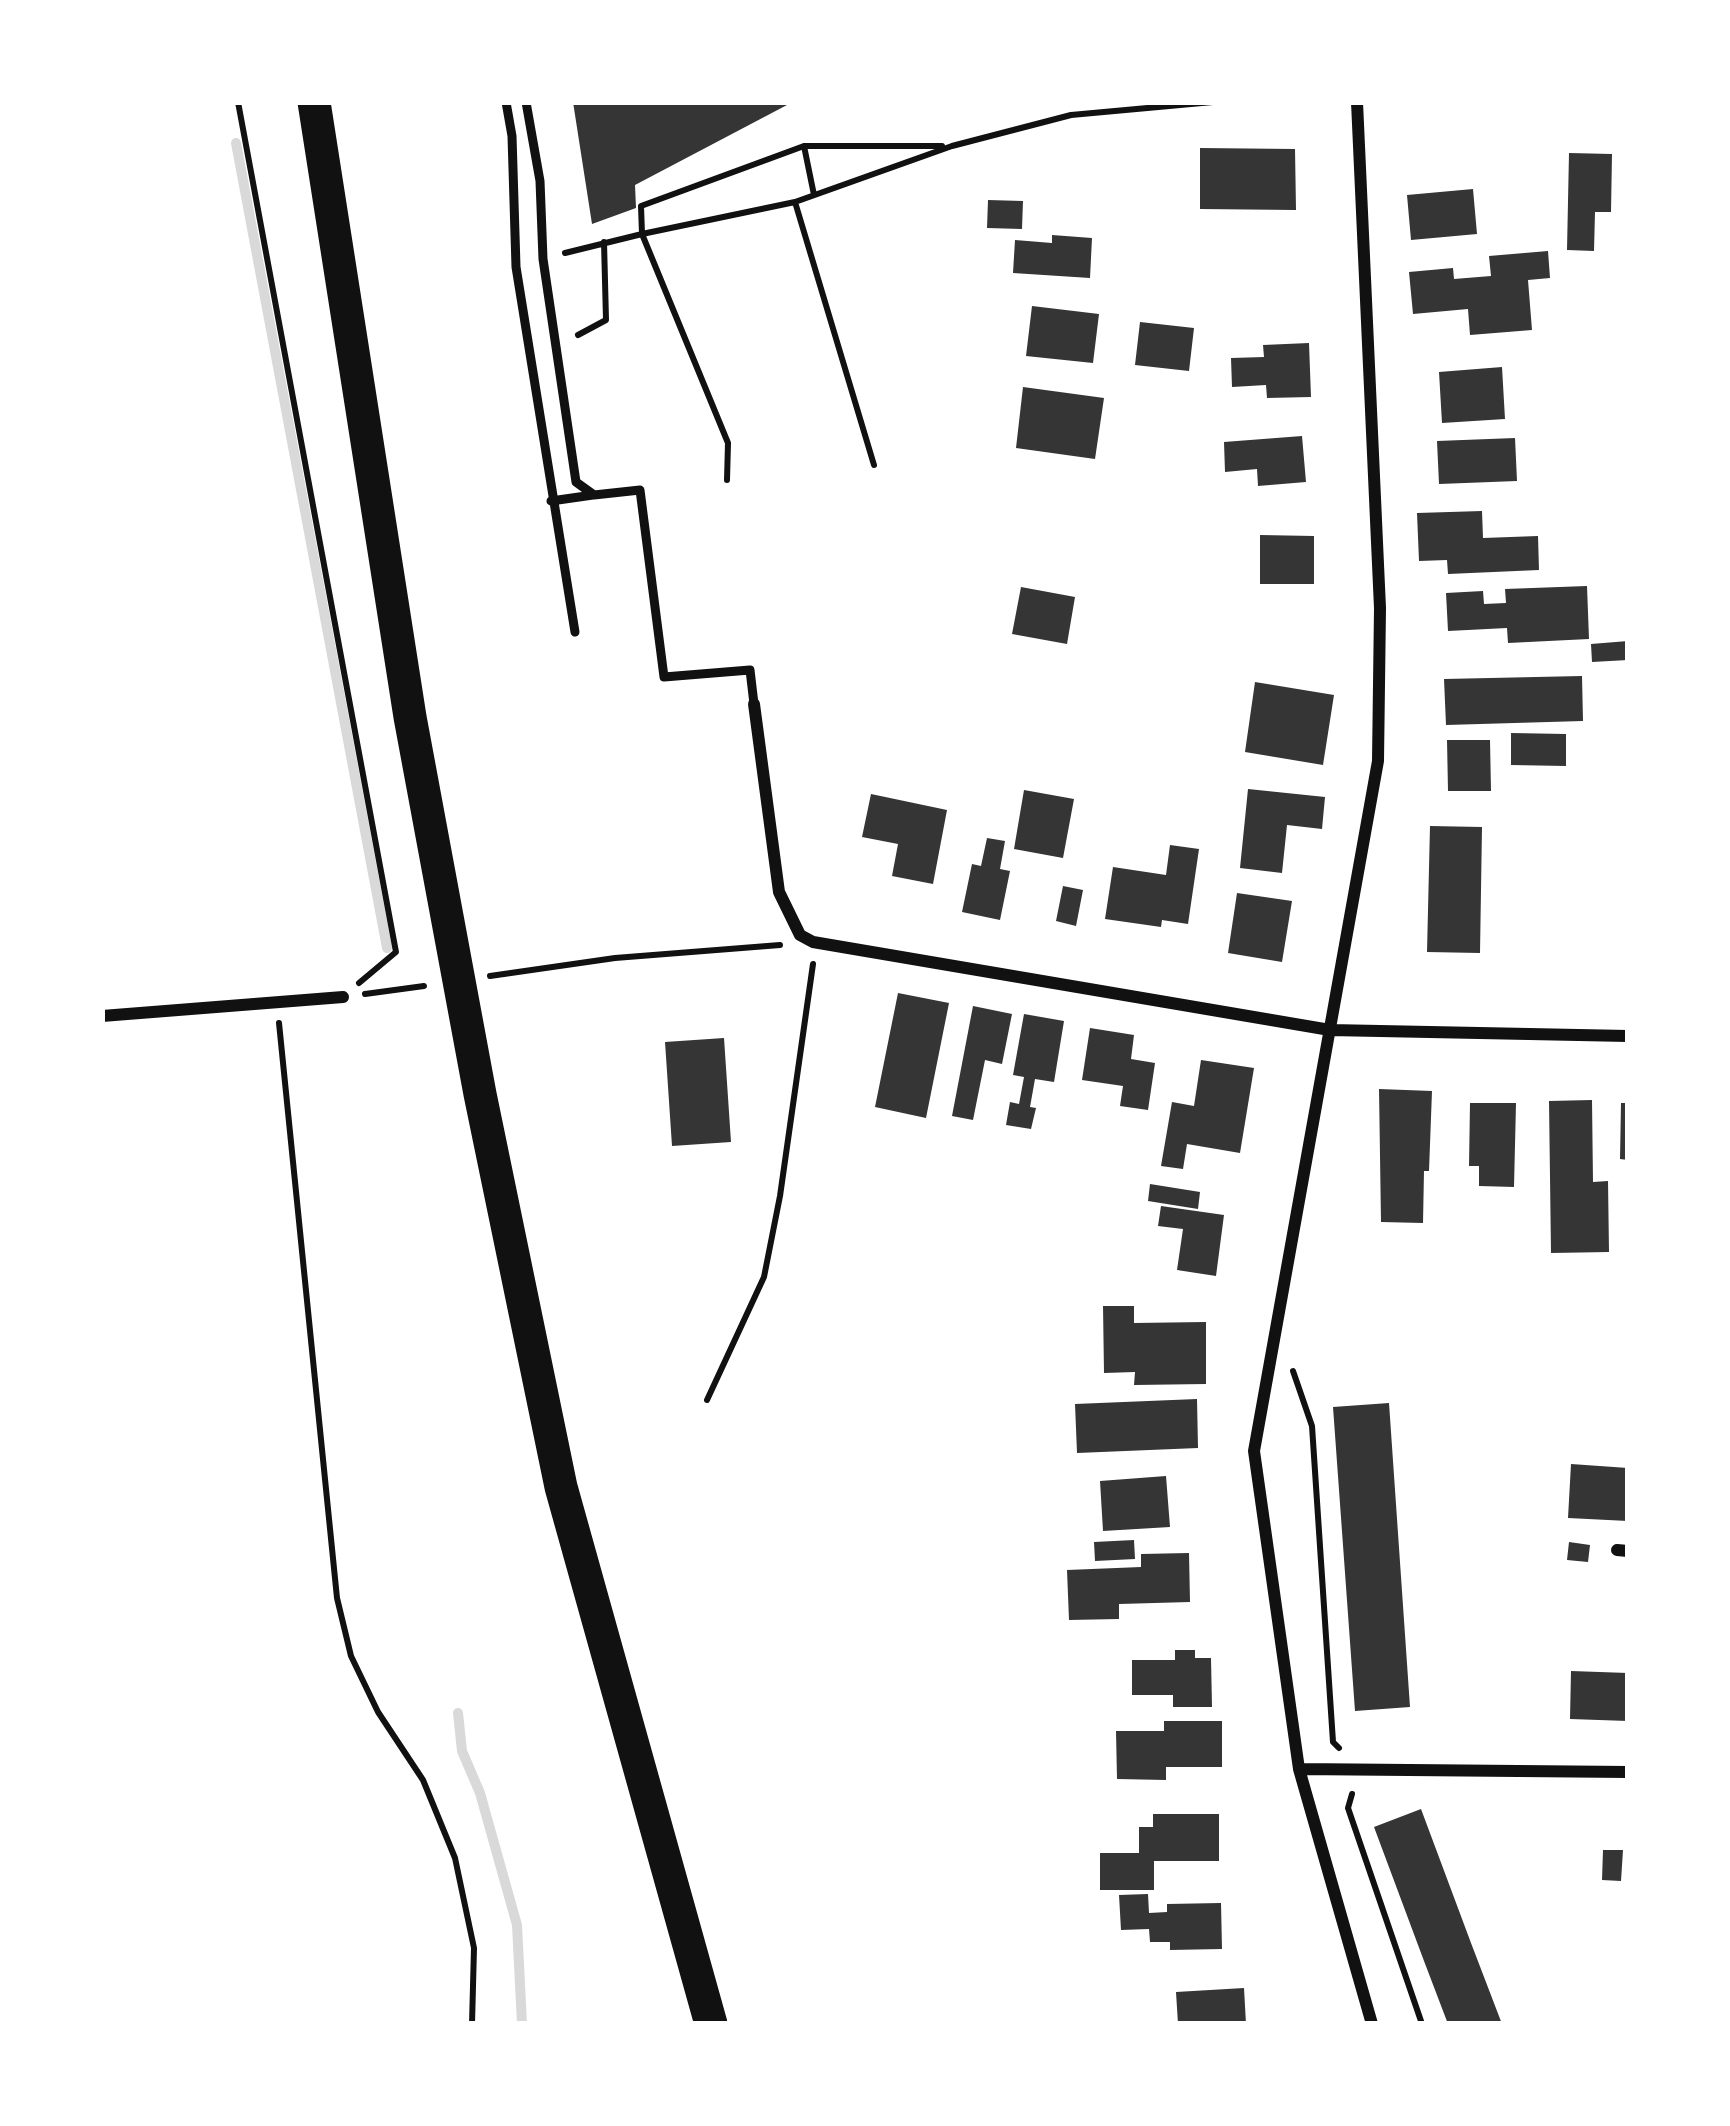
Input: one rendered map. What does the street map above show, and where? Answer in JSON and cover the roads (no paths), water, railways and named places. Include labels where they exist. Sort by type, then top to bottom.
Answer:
[{"type":"highway","points":[[314,102],[410,717],[480,1094],[561,1487],[711,2024]]},
{"type":"street","points":[[1357,102],[1380,608],[1378,761],[1254,1450],[1298,1769],[1372,2024]]},
{"type":"street","points":[[754,704],[778,892],[807,938],[1330,1030],[1628,1036]]},
{"type":"street","points":[[102,1016],[343,997]]},
{"type":"street","points":[[1298,1769],[1628,1772]]},
{"type":"lane","points":[[506,102],[512,136],[516,267],[575,632]]},
{"type":"lane","points":[[526,102],[540,181],[543,260],[576,482],[593,495]]},
{"type":"lane","points":[[551,501],[640,490],[664,677],[750,670],[754,704]]},
{"type":"waterway","points":[[236,143],[387,948]]},
{"type":"waterway","points":[[458,1713],[462,1751],[480,1793],[517,1925],[522,2024]]}]
